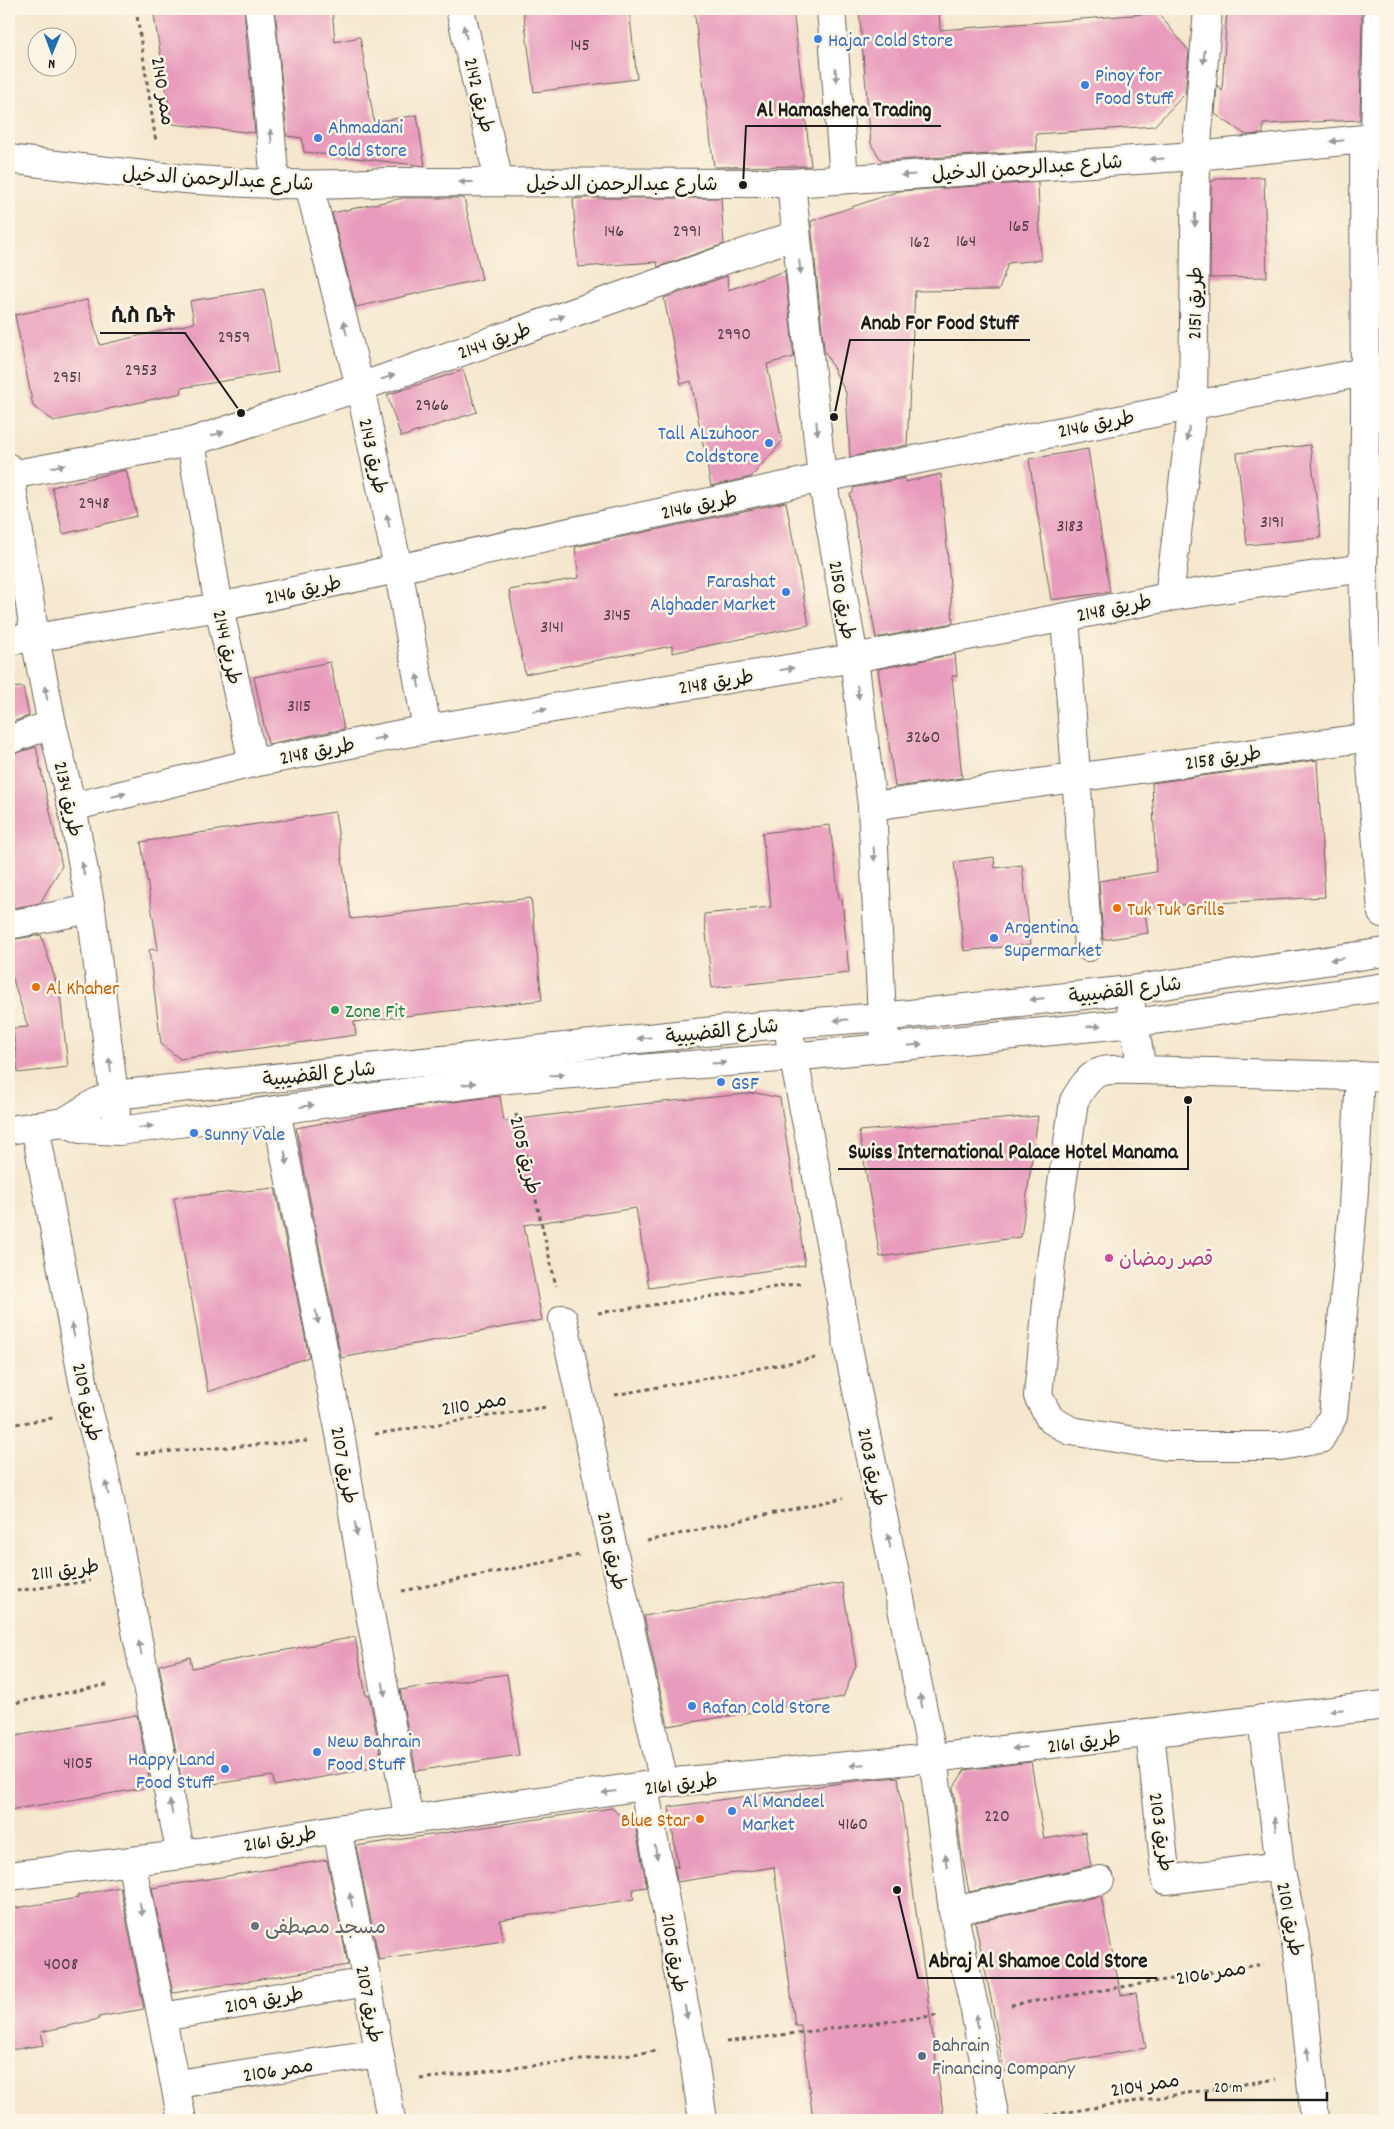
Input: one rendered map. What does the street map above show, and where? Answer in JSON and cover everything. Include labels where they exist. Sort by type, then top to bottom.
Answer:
[{"type":"street","points":[[259,9],[276,185]]},
{"type":"street","name":"طريق 2142","points":[[460,9],[499,182]]},
{"type":"street","points":[[831,9],[844,180]]},
{"type":"street","name":"طريق 2151","points":[[1169,597],[1193,404],[1196,156],[1208,9]]},
{"type":"street","points":[[1378,9],[1375,139],[1375,328],[1364,372],[1375,427],[1363,568],[1377,736],[1382,913]]},
{"type":"street","name":"شارع عبدالرحمن الدخيل","points":[[9,158],[162,178],[276,185],[386,182],[791,183],[1196,156],[1375,139]]},
{"type":"street","name":"طريق 2150","points":[[791,183],[822,478],[854,658],[872,806],[882,1017],[886,1048]]},
{"type":"street","name":"طريق 2143","points":[[309,185],[360,387],[398,568],[427,729]]},
{"type":"street","name":"طريق 2144","points":[[10,486],[191,442],[360,387],[796,235]]},
{"type":"street","name":"طريق 2146","points":[[22,639],[219,607],[822,478],[1364,372]]},
{"type":"street","name":"طريق 2144","points":[[191,442],[219,607],[253,763]]},
{"type":"street","name":"طريق 2134","points":[[10,486],[22,639],[52,724],[72,807],[91,909],[119,1131]]},
{"type":"street","name":"طريق 2148","points":[[72,807],[253,763],[427,729],[854,658],[1169,597],[1363,568]]},
{"type":"street","points":[[1065,617],[1088,947]]},
{"type":"street","points":[[9,740],[52,724]]},
{"type":"street","name":"طريق 2158","points":[[872,806],[1076,776],[1377,736]]},
{"type":"street","points":[[9,925],[91,909]]},
{"type":"street","name":"شارع القضيبية","points":[[9,1130],[64,1122],[95,1103],[114,1095],[1130,990],[1385,952]]},
{"type":"street","name":"شارع القضيبية","points":[[64,1122],[80,1129],[119,1131],[508,1079],[792,1058],[1133,1023],[1385,987]]},
{"type":"street","points":[[1130,990],[1133,1023],[1142,1070]]},
{"type":"street","name":"طريق 2103","points":[[788,1024],[792,1058],[837,1278],[849,1352],[933,1758],[953,1911],[975,2011],[995,2120]]},
{"type":"street","points":[[1101,1070],[1142,1070],[1373,1076],[1353,1207],[1333,1416],[1320,1439],[1281,1446],[1166,1446],[1071,1431],[1050,1419],[1038,1396],[1050,1261],[1074,1102],[1085,1082],[1101,1070]]},
{"type":"street","name":"طريق 2107","points":[[276,1110],[341,1439],[367,1598],[409,1820]]},
{"type":"street","name":"طريق 2109","points":[[35,1126],[88,1413],[101,1456],[181,1855]]},
{"type":"street","name":"طريق 2105","points":[[564,1318],[654,1785],[703,2120]]},
{"type":"street","name":"طريق 2161","points":[[9,1876],[181,1855],[337,1829],[654,1785],[933,1758],[1385,1705]]},
{"type":"street","name":"طريق 2101","points":[[1262,1719],[1280,1866],[1299,1958],[1315,2120]]},
{"type":"street","name":"طريق 2103","points":[[1150,1733],[1166,1880],[1280,1866]]},
{"type":"street","name":"طريق 2107","points":[[337,1829],[367,1982],[391,2120]]},
{"type":"street","points":[[131,1861],[177,2084],[182,2120]]},
{"type":"street","points":[[953,1911],[1100,1880]]},
{"type":"street","name":"طريق 2109","points":[[162,2017],[367,1982]]},
{"type":"street","name":"ممر 2106","points":[[177,2084],[379,2053]]},
{"type":"path","name":"ممر 2140","points":[[136,9],[162,178]]},
{"type":"path","name":"طريق 2105","points":[[508,1079],[564,1318]]},
{"type":"path","points":[[564,1318],[837,1278]]},
{"type":"path","name":"ممر 2110","points":[[101,1456],[341,1439],[580,1402],[849,1352]]},
{"type":"path","points":[[9,1425],[88,1413]]},
{"type":"path","name":"طريق 2111","points":[[9,1592],[125,1577]]},
{"type":"path","points":[[9,1704],[146,1678]]},
{"type":"path","name":"ممر 2106","points":[[975,2011],[1299,1958]]},
{"type":"path","name":"ممر 2104","points":[[1025,2119],[1310,2074]]},
{"type":"building","points":[[153,9],[244,9],[255,133],[172,124]]},
{"type":"building","points":[[275,9],[332,9],[335,42],[360,37],[374,122],[417,115],[425,166],[304,152],[302,138],[287,136]]},
{"type":"building","points":[[523,9],[629,9],[637,79],[534,92]]},
{"type":"building","points":[[694,9],[793,9],[811,166],[714,167]]},
{"type":"building","points":[[859,9],[939,9],[940,30],[1158,13],[1189,51],[1185,94],[1154,126],[1036,134],[1037,151],[882,161],[871,144]]},
{"type":"building","points":[[1227,9],[1362,9],[1360,120],[1263,124],[1263,134],[1246,135],[1215,114],[1217,85],[1222,91]]},
{"type":"building","points":[[1264,177],[1267,277],[1210,278],[1211,182],[1219,178]]},
{"type":"building","points":[[1038,182],[1041,260],[1008,263],[999,290],[915,291],[907,445],[850,457],[846,393],[824,350],[811,221],[899,191]]},
{"type":"building","points":[[403,198],[464,198],[482,279],[356,307],[332,213]]},
{"type":"building","points":[[721,198],[724,244],[658,267],[657,262],[578,267],[573,199]]},
{"type":"building","points":[[785,271],[794,357],[767,364],[782,442],[751,477],[711,486],[691,381],[681,384],[664,298],[727,276],[728,290]]},
{"type":"building","points":[[264,289],[278,372],[181,388],[182,393],[54,421],[33,406],[15,315],[87,300],[100,345],[194,323],[190,301]]},
{"type":"building","points":[[463,370],[477,412],[401,437],[387,395]]},
{"type":"building","points":[[1310,445],[1321,538],[1247,545],[1237,453]]},
{"type":"building","points":[[1088,449],[1110,592],[1051,600],[1029,459]]},
{"type":"building","points":[[126,470],[137,516],[63,534],[52,487]]},
{"type":"building","points":[[941,474],[953,623],[876,638],[850,494],[853,493],[853,488],[905,478],[905,482]]},
{"type":"building","points":[[786,502],[809,625],[672,653],[672,646],[525,674],[509,590],[579,578],[575,547]]},
{"type":"building","points":[[955,654],[957,676],[952,676],[962,778],[895,787],[878,669]]},
{"type":"building","points":[[330,662],[344,729],[268,744],[254,677]]},
{"type":"building","points":[[23,687],[29,716],[9,723],[9,688]]},
{"type":"building","points":[[36,747],[62,866],[40,903],[9,909],[9,755]]},
{"type":"building","points":[[1317,760],[1325,897],[1144,907],[1148,933],[1103,940],[1099,881],[1156,872],[1152,783]]},
{"type":"building","points":[[335,812],[351,919],[531,898],[542,1000],[354,1022],[356,1035],[180,1059],[161,1044],[149,950],[158,949],[141,842]]},
{"type":"building","points":[[830,825],[839,899],[842,899],[849,973],[712,988],[704,914],[771,907],[762,833]]},
{"type":"building","points":[[994,857],[995,868],[1022,865],[1031,944],[964,951],[954,862]]},
{"type":"building","points":[[41,935],[60,994],[68,1067],[18,1073],[13,1028],[28,1027],[9,967],[9,940]]},
{"type":"building","points":[[756,1093],[780,1098],[805,1265],[649,1288],[636,1208],[524,1225],[542,1320],[341,1358],[296,1128],[399,1109],[500,1096],[504,1121],[621,1106]]},
{"type":"building","points":[[1038,1116],[1021,1237],[880,1257],[859,1131]]},
{"type":"building","points":[[275,1188],[309,1357],[208,1392],[174,1198]]},
{"type":"building","points":[[842,1583],[856,1666],[843,1697],[668,1726],[644,1616]]},
{"type":"building","points":[[355,1637],[366,1696],[369,1695],[383,1766],[274,1786],[273,1776],[183,1788],[159,1665],[190,1657],[192,1668]]},
{"type":"building","points":[[507,1674],[519,1755],[416,1771],[400,1690]]},
{"type":"building","points":[[137,1715],[151,1787],[9,1810],[9,1737]]},
{"type":"building","points":[[1031,1762],[1044,1839],[1085,1832],[1091,1866],[969,1892],[953,1788],[965,1770]]},
{"type":"building","points":[[898,1777],[944,2120],[813,2120],[801,2025],[795,2025],[774,1867],[677,1882],[674,1865],[678,1868],[669,1807],[848,1782]]},
{"type":"building","points":[[612,1808],[636,1830],[647,1887],[633,1889],[634,1899],[500,1920],[503,1941],[379,1960],[356,1846]]},
{"type":"building","name":"مسجد مصطفى","points":[[327,1860],[348,1965],[173,1993],[152,1888]]},
{"type":"building","points":[[120,1887],[144,2009],[98,2017],[99,2019],[41,2032],[44,2045],[9,2050],[9,1909],[78,1898],[78,1895]]},
{"type":"building","points":[[1101,1896],[1121,1995],[1136,1993],[1146,2048],[1004,2072],[975,1922]]},
{"type":"place","name":"Hajar Cold Store","points":[[818,39]]},
{"type":"place","name":"Pinoy for Food Stuff","points":[[1085,85]]},
{"type":"place","name":"Ahmadani Cold Store","points":[[318,138]]},
{"type":"place","name":"Al Hamashera Trading","points":[[743,185]]},
{"type":"place","name":"ሲስ ቤት","points":[[241,413]]},
{"type":"place","name":"Anab For Food Stuff","points":[[834,417]]},
{"type":"place","name":"Tall ALzuhoor Coldstore","points":[[769,443]]},
{"type":"place","name":"Farashat Alghader Market","points":[[786,592]]},
{"type":"place","name":"Tuk Tuk Grills","points":[[1117,908]]},
{"type":"place","name":"Argentina Supermarket","points":[[994,938]]},
{"type":"place","name":"Al Khaher","points":[[36,987]]},
{"type":"place","name":"Zone Fit","points":[[335,1010]]},
{"type":"place","name":"GSF","points":[[721,1082]]},
{"type":"place","name":"Swiss International Palace Hotel Manama","points":[[1188,1100]]},
{"type":"place","name":"Sunny Vale","points":[[194,1133]]},
{"type":"place","name":"قصر رمضان","points":[[1109,1258]]},
{"type":"place","name":"Rafan Cold Store","points":[[692,1706]]},
{"type":"place","name":"New Bahrain Food Stuff","points":[[317,1752]]},
{"type":"place","name":"Happy Land Food Stuff","points":[[225,1769]]},
{"type":"place","name":"Al Mandeel Market","points":[[732,1811]]},
{"type":"place","name":"Blue Star","points":[[700,1819]]},
{"type":"place","name":"Abraj Al Shamoe Cold Store","points":[[897,1890]]},
{"type":"place","name":"مسجد مصطفى","points":[[255,1926]]},
{"type":"place","name":"Bahrain Financing Company","points":[[922,2056]]}]
